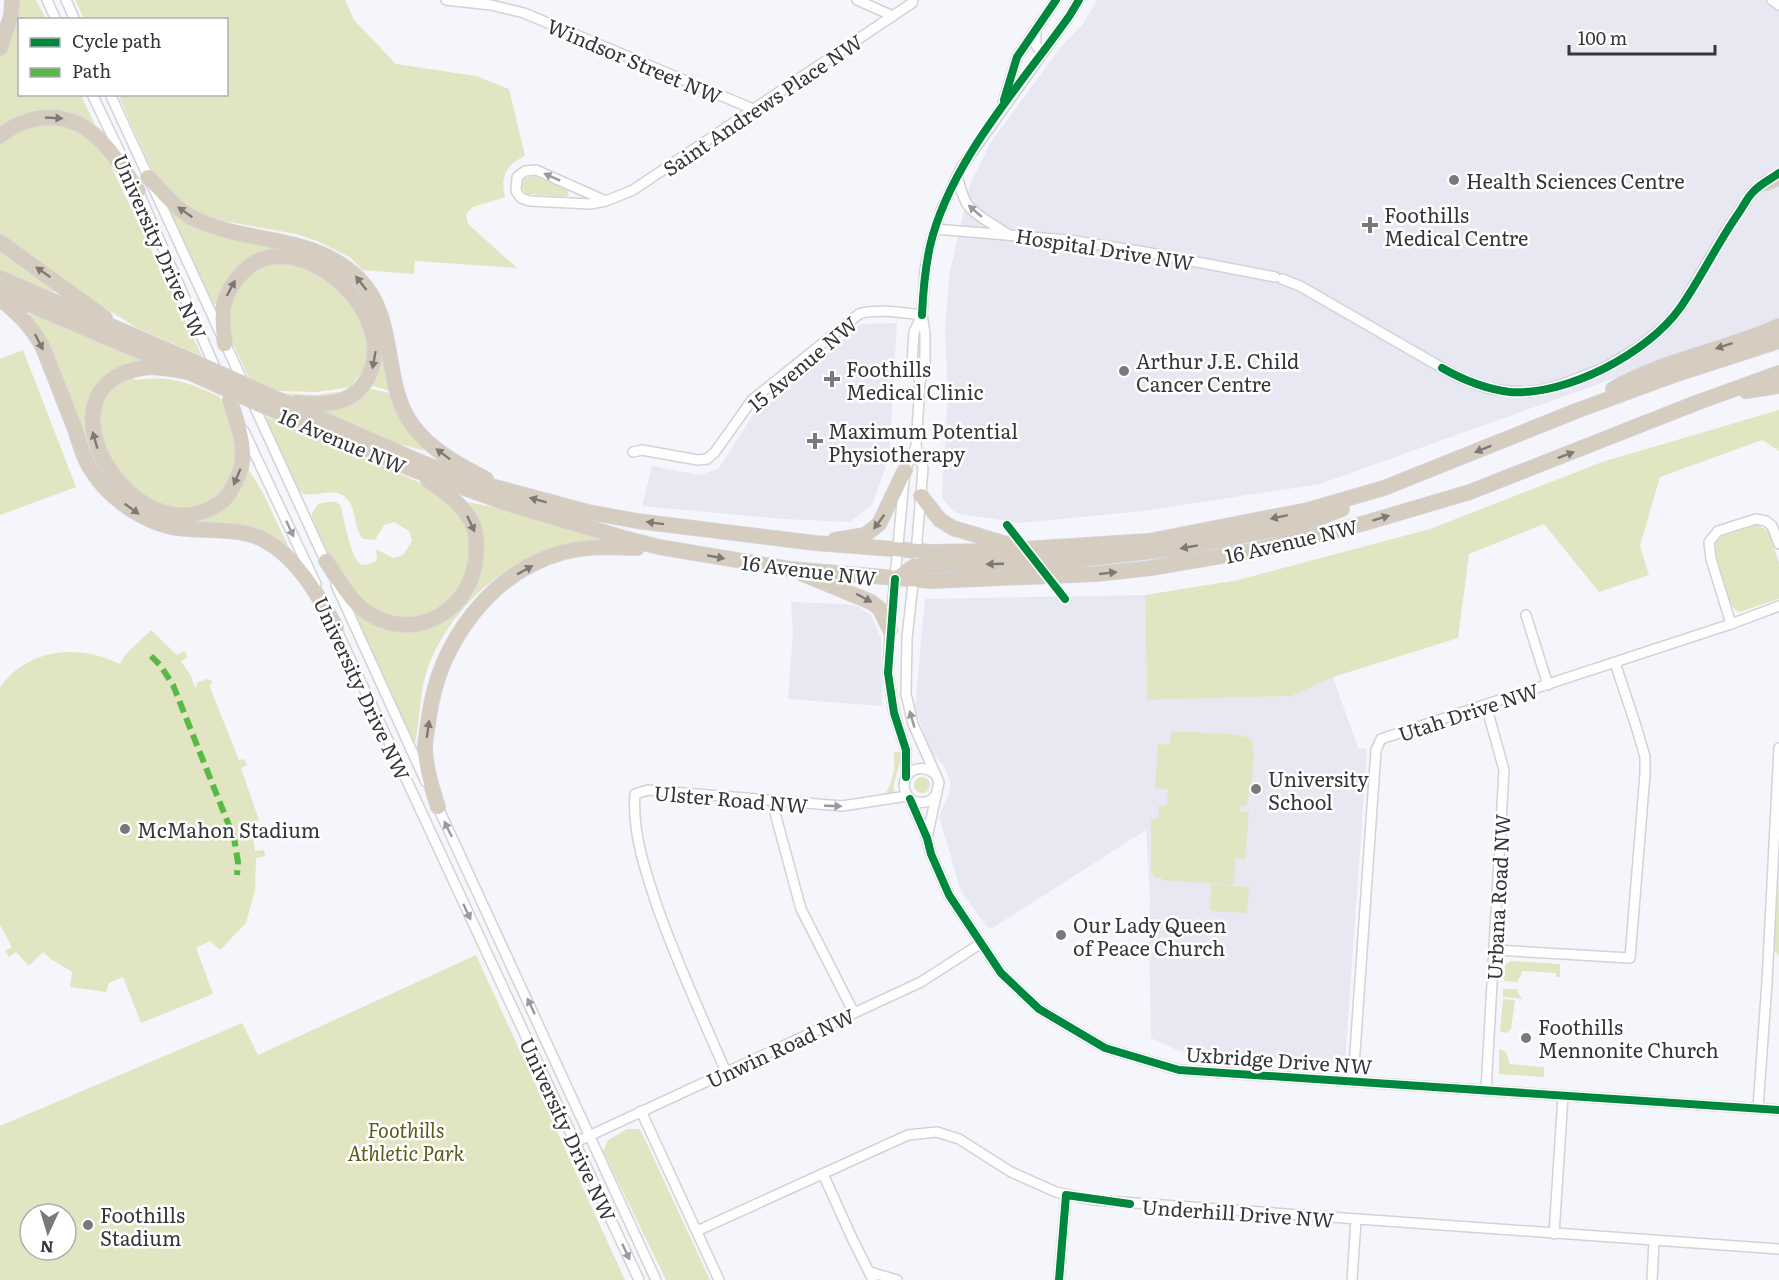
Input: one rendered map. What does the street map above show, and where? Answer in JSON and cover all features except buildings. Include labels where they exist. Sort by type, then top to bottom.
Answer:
[{"type":"highway","points":[[0,48],[11,16],[12,0]]},
{"type":"highway","points":[[0,136],[27,120],[61,117],[83,126],[99,138],[138,190]]},
{"type":"highway","points":[[148,177],[178,208],[193,218],[224,230],[305,247],[344,264],[362,282],[375,302],[388,339],[397,391],[412,425],[445,457],[512,493]]},
{"type":"highway","points":[[0,242],[124,332]]},
{"type":"highway","points":[[225,344],[221,319],[223,304],[235,280],[246,268],[258,261],[272,257],[290,258],[309,263],[325,271],[350,291],[368,317],[375,339],[375,363],[366,383],[356,394],[331,404],[317,406],[284,402]]},
{"type":"highway","name":"16 Avenue NW","points":[[0,278],[418,462],[461,478],[565,507],[637,521],[814,543],[917,551],[992,551],[1149,541],[1308,510],[1384,488],[1576,411],[1674,375],[1779,342]]},
{"type":"highway","name":"16 Avenue NW","points":[[0,292],[414,470],[539,514],[658,547],[790,569],[895,579],[914,573],[991,579],[1097,574],[1151,568],[1256,550],[1365,524],[1470,492],[1779,373]]},
{"type":"highway","points":[[0,299],[19,314],[35,333],[43,348],[89,467],[111,492],[138,514],[166,526],[243,533],[264,540],[294,563],[336,627]]},
{"type":"highway","points":[[1576,411],[1621,385],[1693,356],[1760,335],[1779,326]]},
{"type":"highway","points":[[188,372],[160,367],[143,367],[118,375],[109,382],[98,398],[92,427],[98,450],[113,476],[139,500],[162,512],[191,516],[205,512],[226,499],[242,465],[244,447],[230,400]]},
{"type":"highway","points":[[1724,393],[1779,387]]},
{"type":"highway","points":[[326,561],[347,594],[358,606],[385,622],[413,625],[444,614],[465,594],[475,565],[477,543],[474,528],[450,496],[414,470]]},
{"type":"highway","points":[[814,543],[865,535],[874,530],[885,514],[905,470]]},
{"type":"highway","points":[[914,573],[1059,562],[1180,548],[1303,524],[1356,504],[1384,488]]},
{"type":"highway","points":[[921,496],[940,520],[953,528],[1011,546],[1045,548]]},
{"type":"highway","points":[[438,807],[429,777],[425,746],[430,711],[437,680],[445,660],[473,612],[495,589],[526,568],[552,556],[593,547],[658,547]]},
{"type":"highway","points":[[790,569],[871,602],[880,609],[890,630]]},
{"type":"street","points":[[47,0],[55,18]]},
{"type":"street","points":[[66,0],[74,18]]},
{"type":"street","name":"Windsor Street NW","points":[[446,0],[491,5],[524,13],[753,109]]},
{"type":"street","points":[[857,0],[893,16]]},
{"type":"street","name":"Saint Andrews Place NW","points":[[606,201],[536,170],[525,171],[517,177],[516,191],[521,198],[530,201],[590,204],[606,201],[633,190],[893,16],[913,0]]},
{"type":"street","points":[[1001,110],[1017,57],[1056,0]]},
{"type":"street","points":[[927,838],[939,782],[913,724],[906,694],[907,638],[917,551],[923,468],[916,447],[920,382],[912,363],[914,332],[922,315],[925,270],[935,229],[957,176],[1078,0]]},
{"type":"street","points":[[1036,28],[1036,45],[1042,54]]},
{"type":"street","name":"University Drive NW","points":[[93,96],[138,190],[230,400],[639,1280]]},
{"type":"street","name":"University Drive NW","points":[[111,96],[656,1280]]},
{"type":"street","name":"Hospital Drive NW","points":[[935,229],[1068,240],[1145,252],[1278,278],[1300,286],[1459,377],[1486,388],[1526,392],[1560,385],[1604,368],[1640,347],[1666,325],[1681,307],[1724,234],[1753,191],[1779,173]]},
{"type":"street","points":[[957,176],[967,205],[976,214],[1007,234]]},
{"type":"street","name":"15 Avenue NW","points":[[633,452],[642,450],[698,460],[707,459],[716,452],[752,400],[859,314],[885,312],[922,315]]},
{"type":"street","points":[[916,447],[905,470],[890,630],[889,683],[894,713],[906,750],[904,787],[909,797],[920,803],[930,800],[937,793]]},
{"type":"street","points":[[1731,624],[1711,560],[1709,542],[1718,531],[1756,519],[1766,521],[1772,526],[1779,544]]},
{"type":"street","name":"Utah Drive NW","points":[[1353,1081],[1376,750],[1381,739],[1615,663],[1779,606]]},
{"type":"street","points":[[1526,615],[1548,685]]},
{"type":"street","points":[[1495,950],[1630,958],[1645,756],[1615,663]]},
{"type":"street","name":"Urbana Road NW","points":[[1486,705],[1504,770],[1486,1090]]},
{"type":"street","points":[[1758,1108],[1779,748]]},
{"type":"street","points":[[906,777],[909,772],[919,768],[934,773]]},
{"type":"street","name":"Ulster Road NW","points":[[726,1072],[682,974],[649,883],[637,836],[633,810],[634,794],[648,789],[759,798],[774,802],[842,806],[909,797]]},
{"type":"street","name":"Uxbridge Drive NW","points":[[909,797],[949,895],[1001,973],[1039,1009],[1105,1048],[1179,1070],[1779,1110]]},
{"type":"street","points":[[774,802],[801,909],[854,1013]]},
{"type":"street","name":"Unwin Road NW","points":[[576,1142],[921,982],[980,944]]},
{"type":"street","points":[[1767,966],[1779,966]]},
{"type":"street","points":[[1554,1234],[1563,1096]]},
{"type":"street","points":[[641,1111],[719,1280]]},
{"type":"street","name":"Underhill Drive NW","points":[[697,1231],[908,1135],[938,1132],[959,1139],[1011,1172],[1065,1195],[1130,1204],[1779,1249]]},
{"type":"street","points":[[823,1174],[872,1276],[897,1280]]},
{"type":"street","points":[[1059,1280],[1065,1195]]},
{"type":"street","points":[[1352,1280],[1356,1220]]},
{"type":"street","points":[[1652,1280],[1654,1241]]},
{"type":"shaded area","name":"Foothills Medical Centre","points":[[1097,0],[1779,0],[1779,319],[1320,484],[1143,511],[1020,523],[953,511],[943,499],[942,493],[948,394],[945,332],[949,276],[970,184],[991,142],[1060,48],[1083,24]]},
{"type":"shaded area","points":[[897,323],[889,458],[872,505],[850,522],[783,519],[642,506],[652,466],[699,475],[718,469],[761,403],[804,375],[860,324]]},
{"type":"shaded area","points":[[1145,595],[1147,700],[1292,696],[1333,677],[1358,748],[1367,749],[1345,1063],[1186,1052],[1151,1038],[1150,899],[1146,830],[991,929],[986,926],[961,891],[939,817],[950,791],[950,780],[944,766],[931,752],[915,708],[925,599]]},
{"type":"shaded area","points":[[791,602],[846,604],[859,607],[871,615],[881,639],[882,706],[788,699],[793,634]]},
{"type":"green space","points":[[16,0],[36,0],[45,18],[18,18],[18,96],[81,96],[95,125],[79,119],[0,129],[0,57]]},
{"type":"green space","points":[[75,0],[345,0],[354,20],[396,64],[476,76],[509,89],[525,156],[513,163],[506,172],[503,184],[505,197],[473,207],[466,214],[468,224],[517,268],[415,261],[414,274],[362,270],[351,258],[317,241],[296,234],[212,219],[192,211],[155,177],[118,96],[228,96],[228,18],[84,18]]},
{"type":"green space","points":[[46,122],[77,129],[94,142],[110,164],[202,356],[137,328],[62,281],[0,236],[0,143],[12,132]]},
{"type":"green space","points":[[533,176],[567,189],[569,195],[566,197],[528,194],[523,190],[522,183],[524,179]]},
{"type":"green space","points":[[166,204],[201,230],[304,252],[341,270],[360,289],[375,315],[385,349],[390,391],[372,386],[380,363],[380,345],[352,288],[278,253],[219,298],[217,304],[213,304]]},
{"type":"green space","points":[[0,249],[48,282],[57,292],[43,290],[0,271]]},
{"type":"green space","points":[[270,263],[284,263],[307,268],[326,279],[344,295],[362,320],[371,342],[366,376],[361,373],[350,387],[316,392],[279,391],[249,378],[233,344],[227,309],[240,281]]},
{"type":"green space","points":[[30,314],[48,318],[151,362],[128,368],[88,418],[92,451],[108,481],[116,489],[137,502],[191,520],[212,513],[227,503],[249,470],[263,493],[291,552],[268,538],[175,523],[122,498],[97,469]]},
{"type":"green space","points":[[23,350],[76,487],[0,515],[0,359]]},
{"type":"green space","points":[[133,377],[135,380],[159,378],[179,381],[220,397],[237,441],[239,462],[220,497],[192,510],[164,507],[132,489],[101,450],[99,410],[109,392]]},
{"type":"green space","points":[[368,388],[393,394],[408,426],[425,451],[380,439],[318,411]]},
{"type":"green space","points":[[348,391],[342,397],[310,400],[294,399],[281,393],[314,395]]},
{"type":"green space","points":[[1779,410],[1779,451],[1762,440],[1660,477],[1640,546],[1649,575],[1599,592],[1544,524],[1469,554],[1458,638],[1333,677],[1292,696],[1147,700],[1145,595],[1238,580],[1430,529],[1602,462]]},
{"type":"green space","points":[[265,416],[299,431],[301,429],[425,485],[434,490],[463,516],[472,541],[468,578],[441,611],[408,621],[371,612],[334,566],[312,519],[312,513],[318,504],[336,502],[340,505],[351,548],[354,556],[362,565],[377,561],[376,549],[393,558],[403,555],[412,541],[409,531],[394,522],[384,525],[375,540],[363,539],[351,504],[342,495],[329,493],[308,495],[296,489]]},
{"type":"green space","points":[[467,502],[498,508],[605,540],[577,542],[550,548],[500,575],[478,593],[443,637],[430,662],[424,682],[415,743],[408,733],[350,605],[367,621],[393,629],[435,621],[460,608],[472,594],[481,565],[479,538]]},
{"type":"green space","points":[[1757,525],[1769,531],[1779,563],[1779,599],[1739,612],[1732,606],[1727,593],[1716,554],[1717,541],[1735,530]]},
{"type":"green space","name":"McMahon Stadium","points":[[151,630],[177,655],[184,651],[188,657],[181,661],[195,687],[196,683],[211,680],[212,684],[209,685],[239,760],[244,759],[247,765],[241,768],[259,820],[249,825],[253,834],[255,851],[264,850],[265,856],[256,858],[255,890],[246,923],[220,950],[210,941],[196,948],[213,994],[141,1023],[123,977],[109,983],[106,992],[70,987],[72,972],[43,952],[29,966],[16,952],[9,957],[5,951],[12,947],[0,925],[0,687],[26,664],[56,653],[88,654],[120,664],[125,655]]},
{"type":"green space","points":[[1171,731],[1243,735],[1253,742],[1251,795],[1248,795],[1247,806],[1239,806],[1239,811],[1249,812],[1245,859],[1235,858],[1234,885],[1162,880],[1162,878],[1156,878],[1151,872],[1151,819],[1158,818],[1159,805],[1167,805],[1168,789],[1155,788],[1158,744],[1170,745]]},
{"type":"green space","points":[[894,752],[900,752],[902,755],[894,783],[894,794],[888,795],[886,793],[893,773]]},
{"type":"green space","points":[[922,777],[928,779],[930,785],[928,791],[922,793],[916,791],[914,785],[916,779]]},
{"type":"green space","points":[[1779,877],[1779,956],[1774,950]]},
{"type":"green space","points":[[1211,884],[1249,887],[1247,913],[1210,911]]},
{"type":"green space","name":"Foothills Athletic Park","points":[[476,955],[625,1280],[0,1280],[0,1126],[242,1023],[258,1055]]},
{"type":"green space","points":[[1511,961],[1560,964],[1560,977],[1556,977],[1556,973],[1523,971],[1517,982],[1504,981],[1505,965]]},
{"type":"green space","points":[[1503,989],[1516,989],[1522,999],[1503,997]]},
{"type":"green space","points":[[1503,999],[1515,1000],[1511,1029],[1507,1033],[1500,1031]]},
{"type":"green space","points":[[1499,1049],[1506,1052],[1510,1064],[1544,1067],[1544,1077],[1499,1074]]},
{"type":"green space","points":[[627,1129],[639,1129],[642,1133],[710,1280],[666,1280],[603,1151],[608,1140]]},
{"type":"marked path","points":[[151,656],[173,685],[234,838],[238,862],[237,875]]},
{"type":"cycle path","points":[[1004,100],[1017,57],[1056,0]]},
{"type":"cycle path","points":[[922,315],[924,280],[930,246],[953,184],[989,125],[1079,0]]},
{"type":"cycle path","points":[[1442,368],[1492,389],[1510,392],[1532,391],[1556,387],[1580,379],[1627,355],[1666,325],[1695,285],[1749,197],[1759,186],[1779,173]]},
{"type":"cycle path","points":[[1007,525],[1065,599]]},
{"type":"cycle path","points":[[895,579],[888,673],[894,713],[906,750],[906,777]]},
{"type":"cycle path","points":[[910,799],[949,895],[1001,973],[1039,1009],[1105,1048],[1179,1070],[1779,1110]]},
{"type":"cycle path","points":[[1059,1280],[1066,1195],[1130,1204]]},
{"type":"place","name":"Health Sciences Centre","points":[[1454,180]]},
{"type":"place","name":"Foothills Medical Centre","points":[[1370,225]]},
{"type":"place","name":"Arthur J.E. Child Cancer Centre","points":[[1124,371]]},
{"type":"place","name":"Foothills Medical Clinic","points":[[832,379]]},
{"type":"place","name":"Maximum Potential Physiotherapy","points":[[815,441]]},
{"type":"place","name":"University School","points":[[1256,789]]},
{"type":"place","name":"McMahon Stadium","points":[[125,829]]},
{"type":"place","name":"Our Lady Queen of Peace Church","points":[[1061,935]]},
{"type":"place","name":"Foothills Mennonite Church","points":[[1526,1038]]},
{"type":"place","name":"Foothills Stadium","points":[[88,1225]]}]
